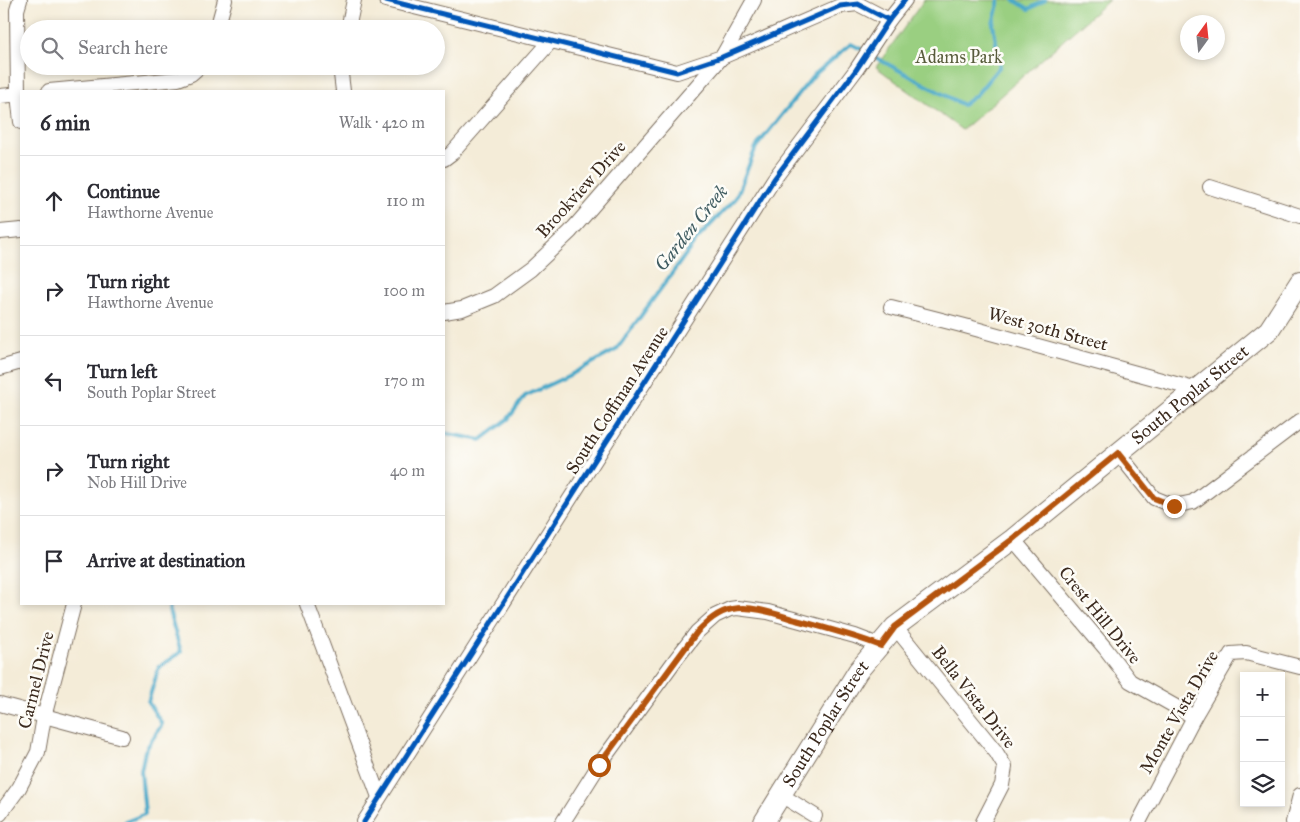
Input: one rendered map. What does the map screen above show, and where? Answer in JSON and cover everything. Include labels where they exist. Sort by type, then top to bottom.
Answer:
[{"type":"main road","name":"South Poplar Street","points":[[764,822],[858,671],[881,646],[895,627],[1013,539],[1194,389],[1269,330],[1300,282]]},
{"type":"street","points":[[0,96],[20,94],[17,10],[20,0]]},
{"type":"street","points":[[220,20],[225,0]]},
{"type":"street","points":[[350,20],[354,0]]},
{"type":"street","points":[[386,0],[677,72],[722,56],[840,6],[858,4],[889,20]]},
{"type":"street","name":"Brookview Drive","points":[[445,312],[462,310],[494,296],[531,269],[570,232],[722,56],[754,0]]},
{"type":"street","name":"South Coffman Avenue","points":[[364,822],[774,179],[856,70],[889,20],[905,0]]},
{"type":"street","points":[[445,157],[452,153],[551,41]]},
{"type":"street","points":[[60,90],[178,79],[188,75]]},
{"type":"street","points":[[341,75],[342,90]]},
{"type":"street","points":[[1210,188],[1300,216]]},
{"type":"street","points":[[0,232],[20,230]]},
{"type":"street","name":"West 30th Street","points":[[891,307],[1194,389]]},
{"type":"street","points":[[0,368],[20,362]]},
{"type":"street","points":[[1118,453],[1154,498],[1174,506],[1193,502],[1300,421]]},
{"type":"street","name":"Crest Hill Drive","points":[[1013,539],[1105,648],[1130,682],[1194,717]]},
{"type":"street","name":"Carmel Drive","points":[[0,814],[19,788],[38,752],[44,716],[74,605]]},
{"type":"street","points":[[307,605],[379,797]]},
{"type":"street","points":[[563,822],[599,765],[676,658],[697,632],[715,616],[737,608],[768,612],[855,636],[881,646]]},
{"type":"street","name":"Bella Vista Drive","points":[[895,627],[996,752],[1005,768],[1002,785],[983,822]]},
{"type":"street","name":"Monte Vista Drive","points":[[1139,822],[1194,717],[1231,654],[1246,653],[1300,667]]},
{"type":"street","points":[[0,704],[122,737]]},
{"type":"street","name":"South Poplar Street","points":[[782,795],[815,816]]},
{"type":"street","points":[[1293,822],[1300,795]]},
{"type":"green space","name":"Adams Park","points":[[924,0],[1109,0],[962,130],[876,67]]},
{"type":"waterway","name":"Garden Creek","points":[[871,55],[963,105],[977,94],[1000,66],[993,24],[999,0]]},
{"type":"waterway","name":"Garden Creek","points":[[1014,0],[1029,9],[1045,0]]},
{"type":"waterway","name":"Garden Creek","points":[[445,433],[481,440],[508,419],[525,396],[572,374],[616,350],[697,239],[736,198],[756,147],[814,75],[851,44],[865,51]]},
{"type":"waterway","name":"Garden Creek","points":[[125,822],[145,814],[141,771],[145,751],[162,724],[148,702],[159,667],[181,652],[169,605]]},
{"type":"cycle path","points":[[386,0],[677,72],[722,57],[840,6],[858,4],[889,20]]},
{"type":"cycle path","points":[[364,822],[774,179],[856,70],[889,20],[905,0]]},
{"type":"route","points":[[599,765],[697,632],[715,616],[730,609],[751,609],[768,612],[855,636],[881,646],[895,627],[1013,539],[1118,453],[1154,498],[1174,506]]}]
